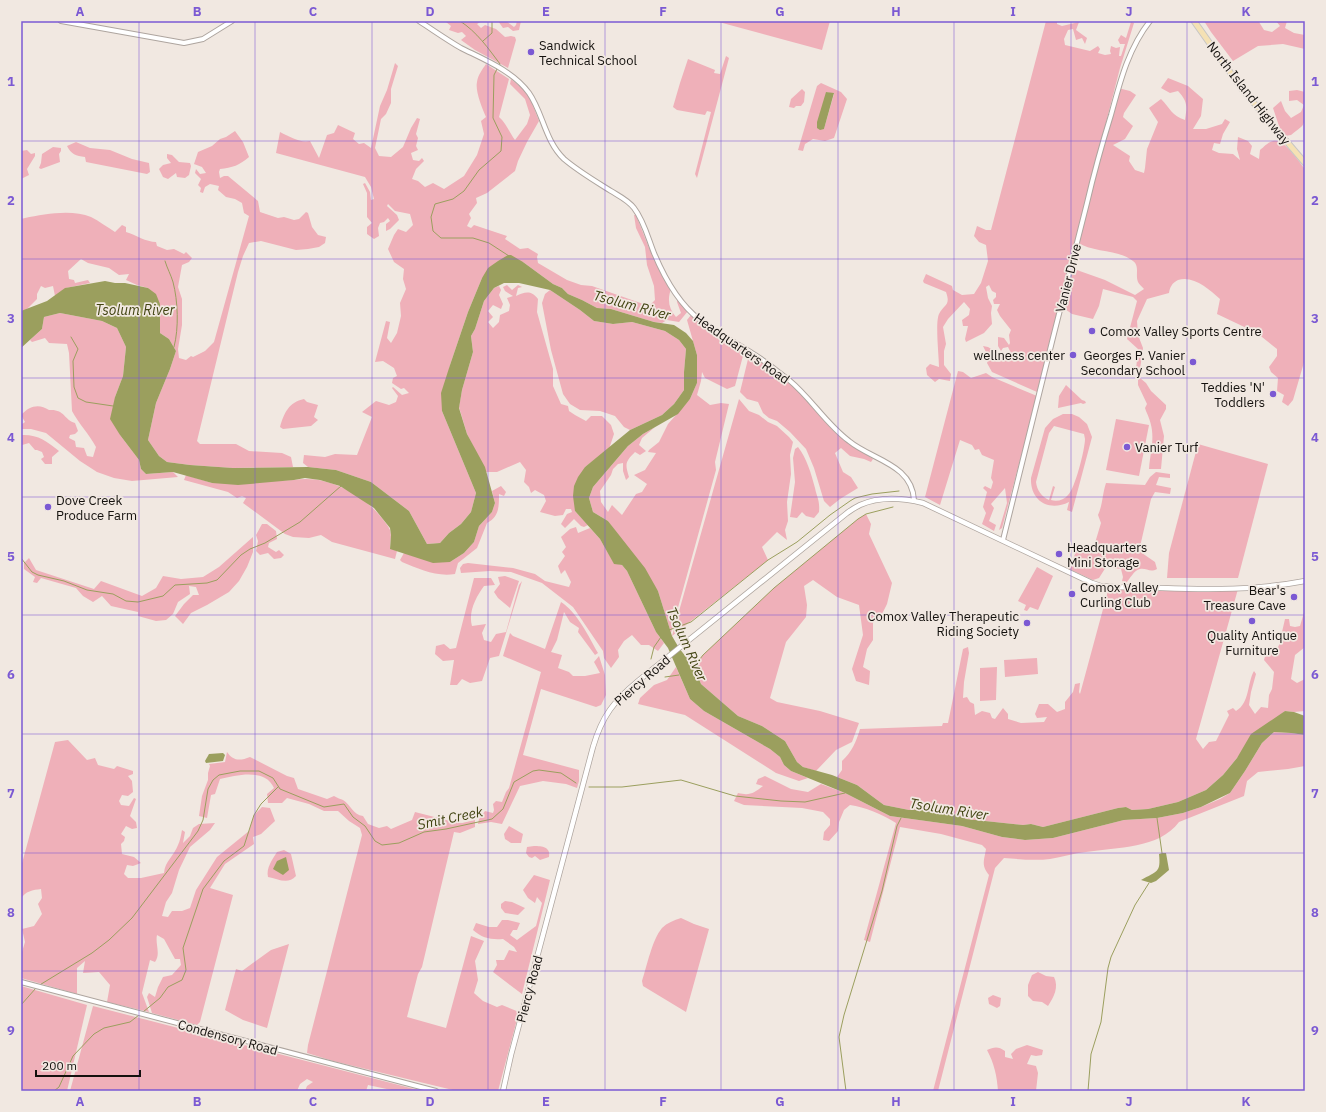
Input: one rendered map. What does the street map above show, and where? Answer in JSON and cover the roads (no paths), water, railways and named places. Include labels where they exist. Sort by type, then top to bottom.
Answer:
[{"type":"main road","name":"North Island Highway","points":[[1194,21],[1242,89],[1305,163]]},
{"type":"main road","name":"Piercy Road","points":[[503,1091],[511,1055],[597,734],[609,710],[617,700],[638,681],[836,521],[860,505],[873,500],[896,498],[914,500],[924,503],[1002,540]]},
{"type":"main road","points":[[1002,540],[1101,586],[1190,590],[1268,587],[1305,581]]},
{"type":"street","points":[[61,21],[184,43],[203,39],[232,21]]},
{"type":"street","name":"Headquarters Road","points":[[419,21],[460,48],[491,63],[521,84],[529,94],[551,143],[560,155],[633,207],[642,222],[655,255],[672,287],[678,297],[693,314],[790,381],[850,443],[904,474],[912,488],[914,500]]},
{"type":"street","name":"Vanier Drive","points":[[1002,540],[1113,106],[1131,50],[1142,31],[1150,21]]},
{"type":"street","name":"Condensory Road","points":[[21,982],[436,1091]]},
{"type":"water","points":[[826,92],[834,93],[824,129],[820,130],[817,128],[817,122]]},
{"type":"water","name":"Tsolum River","points":[[508,255],[511,255],[523,262],[553,284],[562,288],[568,294],[597,308],[611,309],[654,322],[674,325],[686,333],[693,341],[697,355],[697,383],[690,399],[678,414],[643,434],[628,446],[593,487],[589,498],[593,512],[608,521],[645,568],[658,591],[672,636],[679,648],[694,667],[701,684],[738,716],[762,726],[785,741],[797,762],[803,767],[832,775],[857,785],[884,805],[909,810],[925,809],[958,815],[966,819],[1023,825],[1031,824],[1043,827],[1118,808],[1126,807],[1132,810],[1148,809],[1178,802],[1206,790],[1223,775],[1237,758],[1251,734],[1285,711],[1294,712],[1305,716],[1305,735],[1274,732],[1262,743],[1230,793],[1201,807],[1183,813],[1157,818],[1124,820],[1053,838],[1025,840],[1002,837],[962,826],[890,816],[845,793],[791,771],[784,765],[780,757],[770,749],[704,711],[690,699],[668,648],[656,632],[627,571],[622,565],[614,564],[600,539],[575,511],[573,496],[574,486],[585,467],[630,430],[662,415],[674,404],[684,390],[686,349],[679,340],[665,331],[632,322],[613,324],[594,321],[550,290],[519,283],[504,283],[494,288],[484,301],[475,329],[471,336],[473,352],[462,390],[459,408],[467,434],[485,467],[495,503],[492,512],[479,526],[474,542],[464,553],[450,562],[433,563],[390,549],[390,528],[374,508],[340,486],[320,480],[305,478],[238,485],[212,483],[173,472],[146,474],[141,469],[139,460],[110,419],[115,397],[123,376],[126,347],[117,328],[102,321],[60,313],[44,317],[42,329],[21,348],[21,311],[47,301],[65,288],[105,281],[125,283],[148,288],[156,294],[160,304],[160,333],[169,339],[176,351],[156,403],[148,440],[159,456],[167,462],[190,465],[233,468],[308,467],[336,470],[371,482],[409,511],[427,544],[440,543],[449,533],[461,524],[471,512],[476,493],[442,411],[441,393],[468,312],[482,278],[488,268]]},
{"type":"water","points":[[223,753],[225,755],[223,761],[206,763],[205,761],[209,754]]},
{"type":"water","points":[[1166,853],[1169,870],[1156,881],[1151,883],[1141,880],[1157,871],[1159,865],[1159,854]]},
{"type":"water","points":[[286,857],[289,870],[283,875],[273,869],[277,861]]},
{"type":"waterway","points":[[460,21],[472,30],[482,41],[500,64],[499,66]]},
{"type":"waterway","points":[[483,41],[492,33],[492,21]]},
{"type":"waterway","points":[[497,69],[494,75],[493,118],[502,137],[501,151],[479,170],[464,191],[453,199],[435,204],[431,217],[433,231],[441,238],[473,238],[489,243],[509,256]]},
{"type":"waterway","points":[[165,261],[173,282],[176,298],[177,323],[174,347]]},
{"type":"waterway","points":[[71,337],[78,349],[73,361],[74,387],[78,398],[86,402],[113,406]]},
{"type":"waterway","points":[[21,558],[32,572],[38,575],[64,581],[87,590],[113,594],[126,601],[138,602],[163,596],[175,585],[207,583],[217,580],[241,555],[250,549],[265,543],[300,522],[341,486]]},
{"type":"waterway","points":[[669,630],[691,622],[768,560],[797,542],[850,501],[855,498],[872,494],[899,491]]},
{"type":"waterway","points":[[693,668],[703,655],[774,588],[858,519],[866,514],[893,507]]},
{"type":"waterway","points":[[651,659],[654,647],[661,637]]},
{"type":"waterway","points":[[665,677],[679,675]]},
{"type":"waterway","name":"Smit Creek","points":[[38,986],[92,953],[109,940],[132,918],[198,831],[203,820],[208,789],[213,780],[219,775],[240,771],[259,771],[273,778],[280,789],[324,807],[344,804],[353,817],[365,826],[375,841],[382,845],[399,843],[424,832],[492,819],[503,809],[514,782],[533,771],[539,770],[561,773],[576,783]]},
{"type":"waterway","name":"Smit Creek","points":[[589,787],[622,787],[681,780],[735,796],[805,802],[845,793]]},
{"type":"waterway","points":[[143,1012],[160,998],[168,987],[182,980],[186,970],[183,948],[203,889],[224,861],[244,846],[254,815],[261,804],[278,787]]},
{"type":"waterway","points":[[846,1091],[839,1037],[844,1015],[882,891],[897,826],[901,818]]},
{"type":"waterway","points":[[1157,818],[1162,853]]},
{"type":"waterway","points":[[1088,1091],[1091,1054],[1101,1022],[1108,968],[1111,957],[1135,905],[1149,883]]},
{"type":"waterway","points":[[21,1005],[36,988]]},
{"type":"waterway","points":[[54,1091],[59,1087],[73,1056],[94,1034],[104,1028],[130,1022],[139,1015]]},
{"type":"place","name":"Sandwick Technical School","points":[[531,52]]},
{"type":"place","name":"Comox Valley Sports Centre","points":[[1092,331]]},
{"type":"place","name":"wellness center","points":[[1073,355]]},
{"type":"place","name":"Georges P. Vanier Secondary School","points":[[1193,362]]},
{"type":"place","name":"Teddies 'N' Toddlers","points":[[1273,394]]},
{"type":"place","name":"Vanier Turf","points":[[1127,447]]},
{"type":"place","name":"Dove Creek Produce Farm","points":[[48,507]]},
{"type":"place","name":"Headquarters Mini Storage","points":[[1059,554]]},
{"type":"place","name":"Comox Valley Curling Club","points":[[1072,594]]},
{"type":"place","name":"Bear's Treasure Cave","points":[[1294,597]]},
{"type":"place","name":"Quality Antique Furniture","points":[[1252,621]]},
{"type":"place","name":"Comox Valley Therapeutic Riding Society","points":[[1027,623]]}]
